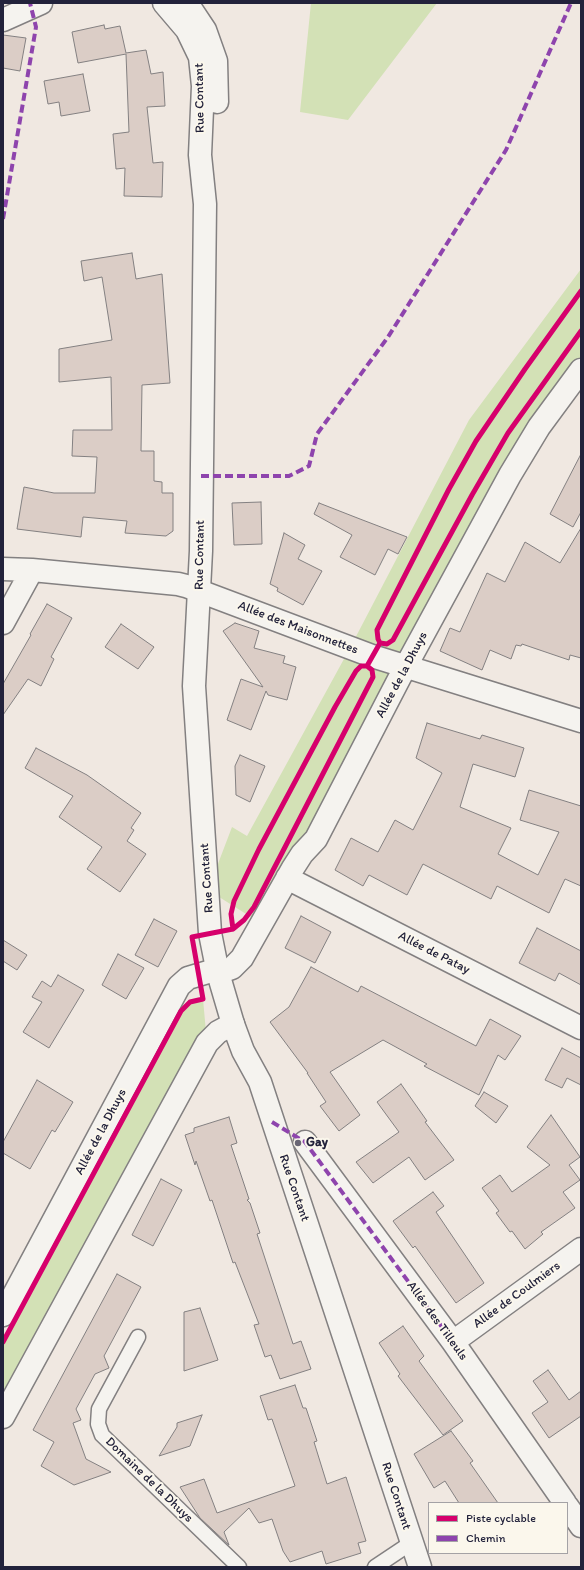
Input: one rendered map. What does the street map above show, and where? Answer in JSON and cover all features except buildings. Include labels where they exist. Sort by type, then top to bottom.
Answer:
[{"type":"street","points":[[3,20],[41,3]]},
{"type":"street","name":"Rue Contant","points":[[164,3],[187,30],[200,57],[203,86],[200,156],[205,204],[200,591],[194,686],[210,934],[218,971],[233,1024],[243,1051],[260,1082],[420,1567]]},
{"type":"street","name":"Rue Contant","points":[[187,3],[205,30],[216,61],[218,95],[215,157],[205,204]]},
{"type":"street","name":"Allée de la Dhuys","points":[[3,1315],[179,986],[188,978],[232,968],[242,958],[287,878],[302,854],[316,839],[406,667],[510,475],[539,427],[581,370]]},
{"type":"street","name":"Allée des Maisonnettes","points":[[3,569],[32,570],[178,584],[372,656],[581,721]]},
{"type":"street","points":[[3,623],[32,570]]},
{"type":"street","name":"Allée de Patay","points":[[287,878],[581,1028]]},
{"type":"street","points":[[3,1417],[207,1043],[218,1032],[233,1024]]},
{"type":"street","name":"Allée des Tilleuls","points":[[305,1142],[453,1342],[564,1502]]},
{"type":"street","name":"Allée de Coulmiers","points":[[453,1342],[581,1249]]},
{"type":"street","points":[[568,1507],[581,1526]]},
{"type":"lane","name":"Domaine de la Dhuys","points":[[138,1337],[99,1409],[98,1424],[102,1434],[239,1567]]},
{"type":"lane","points":[[375,1567],[411,1543]]},
{"type":"green space","points":[[311,3],[437,3],[348,120],[300,112]]},
{"type":"green space","points":[[581,269],[581,370],[262,924],[208,890],[232,827],[247,836],[350,648],[469,420]]},
{"type":"green space","points":[[203,999],[207,1043],[3,1417],[3,1342],[181,1011],[189,1002]]},
{"type":"marked path","points":[[3,219],[36,27],[30,3]]},
{"type":"marked path","points":[[201,476],[289,476],[309,466],[317,434],[388,337],[506,150],[571,3]]},
{"type":"marked path","points":[[272,1122],[305,1142],[453,1342]]},
{"type":"cycle path","points":[[3,1342],[181,1011],[190,1002],[203,999],[192,937],[233,929],[231,914],[234,901],[259,849],[335,707],[356,671],[361,666],[367,666],[380,643],[377,630],[449,489],[476,441],[581,291]]},
{"type":"cycle path","points":[[380,643],[387,644],[393,640],[472,495],[508,433],[581,331]]},
{"type":"cycle path","points":[[233,929],[244,920],[254,907],[373,677],[372,670],[367,666]]},
{"type":"place","name":"Gay","points":[[298,1143]]}]
